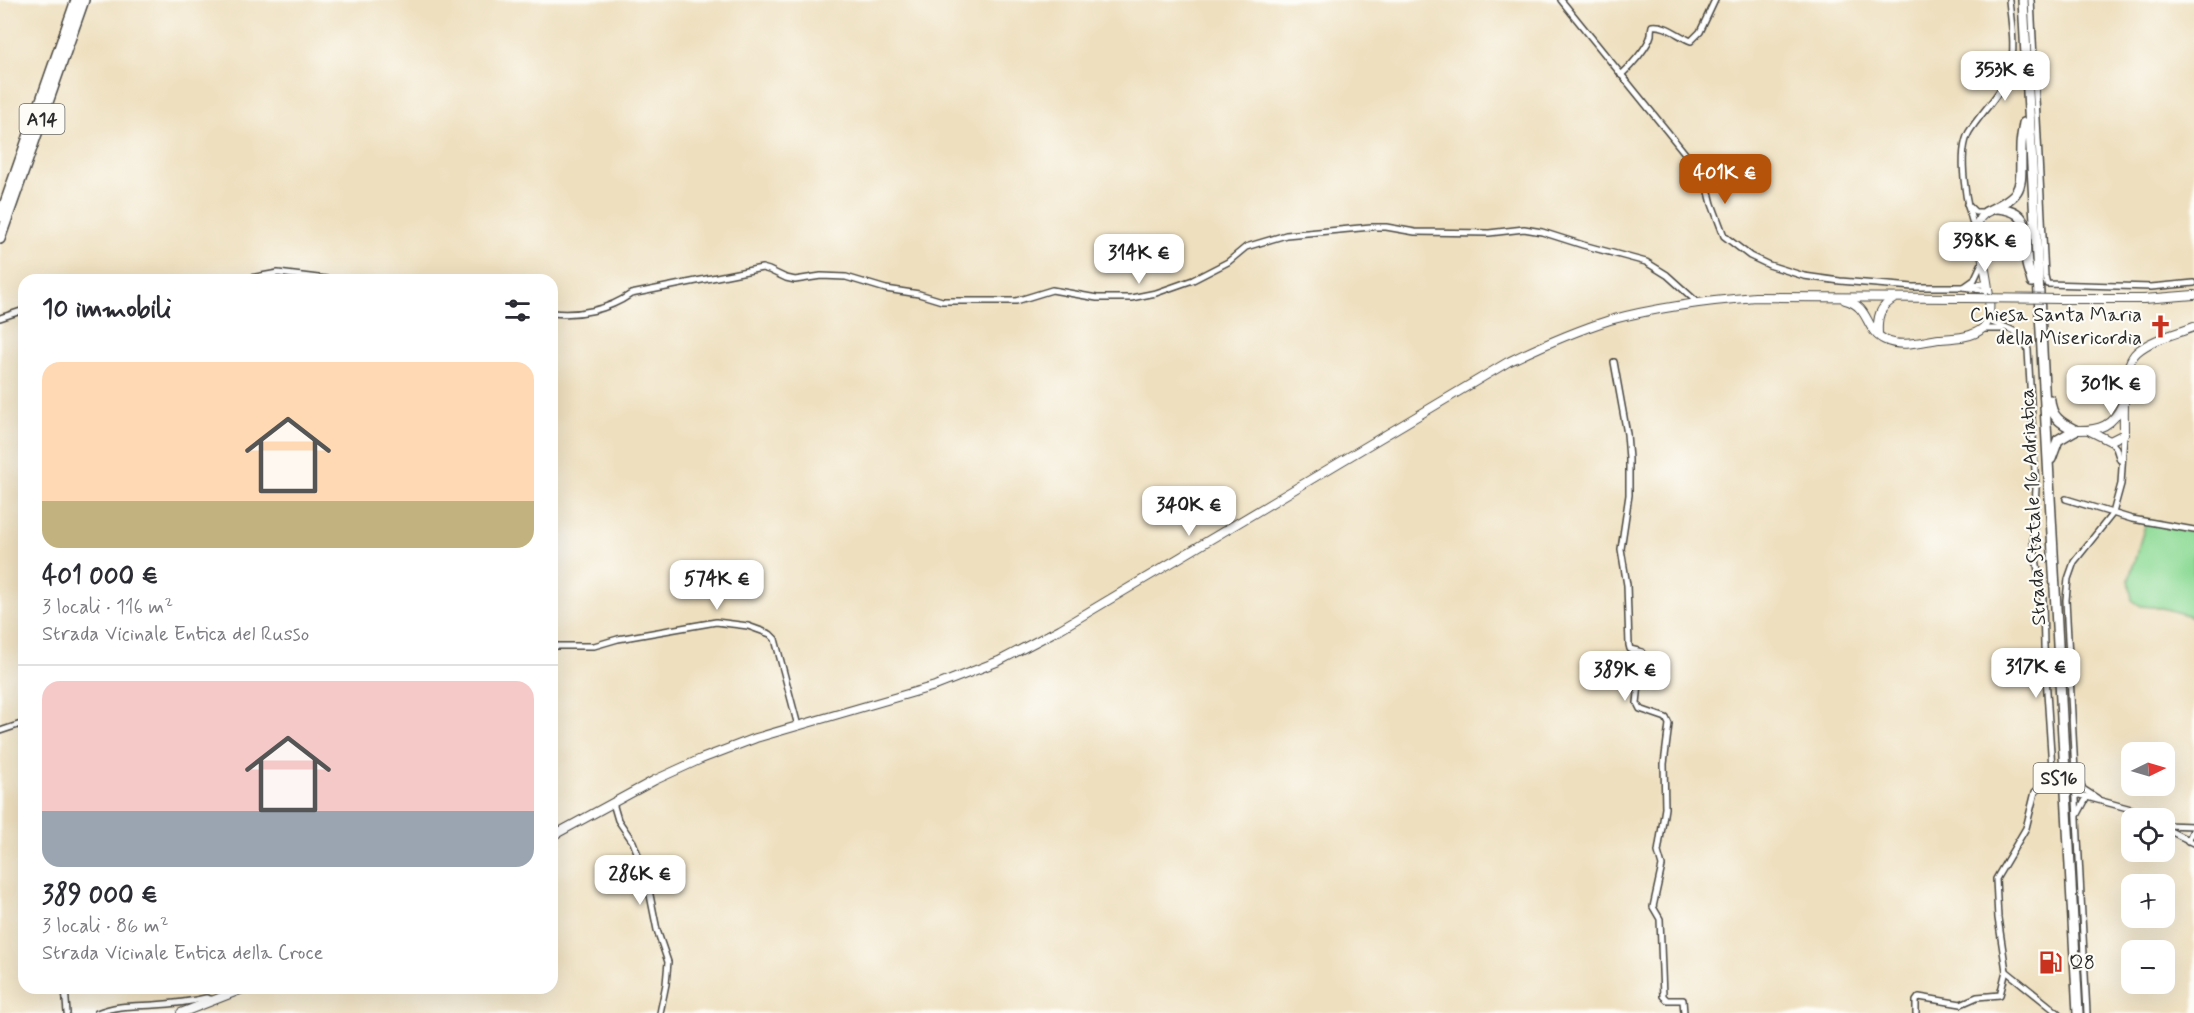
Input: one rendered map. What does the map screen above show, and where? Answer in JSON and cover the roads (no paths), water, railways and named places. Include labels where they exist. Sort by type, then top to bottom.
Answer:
[{"type":"highway","name":"A14","points":[[0,218],[76,0]]},
{"type":"highway","name":"A14","points":[[0,239],[84,0]]},
{"type":"highway","name":"Strada Statale 16 Adriatica","points":[[2017,0],[2032,282],[2078,1013]]},
{"type":"highway","name":"Strada Statale 16 Adriatica","points":[[2023,0],[2042,337],[2049,483],[2049,542],[2072,1013]]},
{"type":"highway","points":[[1990,210],[2012,198],[2020,186],[2024,123]]},
{"type":"highway","points":[[1990,210],[2013,210],[2022,218],[2026,229],[2027,265],[2032,282]]},
{"type":"highway","points":[[2042,337],[2047,356],[2051,411],[2062,424],[2075,430]]},
{"type":"highway","points":[[2049,483],[2054,446],[2066,434],[2075,430]]},
{"type":"main road","points":[[1835,297],[1860,306],[1870,328],[1888,342],[1904,344],[1967,336],[1983,329],[1989,321],[1990,313],[1977,225],[1980,218],[1990,210]]},
{"type":"main road","points":[[558,833],[701,759],[798,726],[935,686],[999,661],[1060,629],[1508,362],[1559,338],[1609,321],[1645,311],[1697,302],[1755,297],[2144,299],[2194,296]]},
{"type":"main road","points":[[1872,297],[1880,311]]},
{"type":"main road","points":[[1866,315],[1872,297]]},
{"type":"main road","points":[[1878,335],[1877,320],[1880,311],[1887,303],[1897,298]]},
{"type":"main road","points":[[2124,435],[2128,368],[2137,352],[2155,342],[2194,327]]},
{"type":"main road","points":[[2090,431],[2104,426],[2115,418],[2125,399]]},
{"type":"main road","points":[[2104,426],[2113,428],[2124,435]]},
{"type":"main road","points":[[2075,430],[2090,431],[2110,441],[2124,435]]},
{"type":"main road","points":[[181,1013],[230,994]]},
{"type":"street","points":[[1561,0],[1704,179],[1724,236],[1750,256],[1768,266],[1813,277],[1913,287],[1966,286],[1988,291]]},
{"type":"street","points":[[1621,75],[1646,45],[1651,36],[1652,26],[1664,27],[1691,41],[1700,32],[1715,0]]},
{"type":"street","points":[[1977,236],[1964,185],[1966,138],[2004,83],[2012,61],[2009,0]]},
{"type":"street","points":[[2031,0],[2047,284],[2151,287],[2194,283]]},
{"type":"street","points":[[1967,204],[1975,212],[1990,210]]},
{"type":"street","points":[[558,313],[604,308],[631,294],[762,268],[795,280],[821,276],[846,277],[886,289],[919,294],[942,301],[1016,301],[1052,290],[1097,297],[1131,298],[1156,293],[1193,280],[1228,262],[1246,247],[1259,242],[1286,235],[1379,227],[1416,232],[1489,233],[1524,229],[1542,232],[1646,262],[1667,274],[1697,302]]},
{"type":"street","points":[[1966,286],[1977,276],[1983,260]]},
{"type":"street","points":[[0,318],[18,312]]},
{"type":"street","points":[[1916,1013],[1916,1001],[1919,997],[1961,1004],[1981,996],[2000,995],[2006,971],[1998,918],[1996,879],[2026,828],[2036,792],[2049,781],[2052,768],[2043,646],[2043,599],[2033,542],[2036,488],[2028,350],[2020,334],[1989,321]]},
{"type":"street","points":[[1983,329],[2007,330]]},
{"type":"street","points":[[1614,362],[1627,434],[1629,459],[1629,495],[1621,549],[1627,585],[1629,645],[1630,649],[1642,652],[1637,703],[1640,709],[1666,718],[1669,723],[1664,764],[1665,808],[1658,855],[1662,867],[1653,907],[1660,919],[1663,996],[1667,1000],[1683,1000],[1684,1013]]},
{"type":"street","points":[[2087,1013],[2066,600],[2068,579],[2074,562],[2113,513],[2118,499],[2124,435]]},
{"type":"street","points":[[2110,441],[2119,454],[2122,468]]},
{"type":"street","points":[[2066,499],[2113,513],[2194,530]]},
{"type":"street","points":[[558,646],[594,646],[618,639],[716,622],[748,626],[770,634],[775,639],[798,726]]},
{"type":"street","points":[[0,731],[18,725]]},
{"type":"street","points":[[2075,772],[2082,789],[2088,795]]},
{"type":"street","points":[[2076,794],[2082,792],[2128,808]]},
{"type":"street","points":[[2077,815],[2088,795]]},
{"type":"street","points":[[613,803],[618,820],[633,842],[646,875],[657,930],[668,962],[660,1013]]},
{"type":"street","points":[[2175,826],[2194,827],[2192,841],[2175,832]]},
{"type":"street","points":[[2006,971],[2058,1013]]},
{"type":"street","points":[[65,994],[67,1013]]},
{"type":"street","points":[[97,1013],[108,1008],[123,1006],[156,1005],[207,998],[215,1000]]},
{"type":"place","name":"Chiesa Santa Maria della Misericordia","points":[[2160,326]]},
{"type":"place","name":"Q8","points":[[2051,962]]}]
